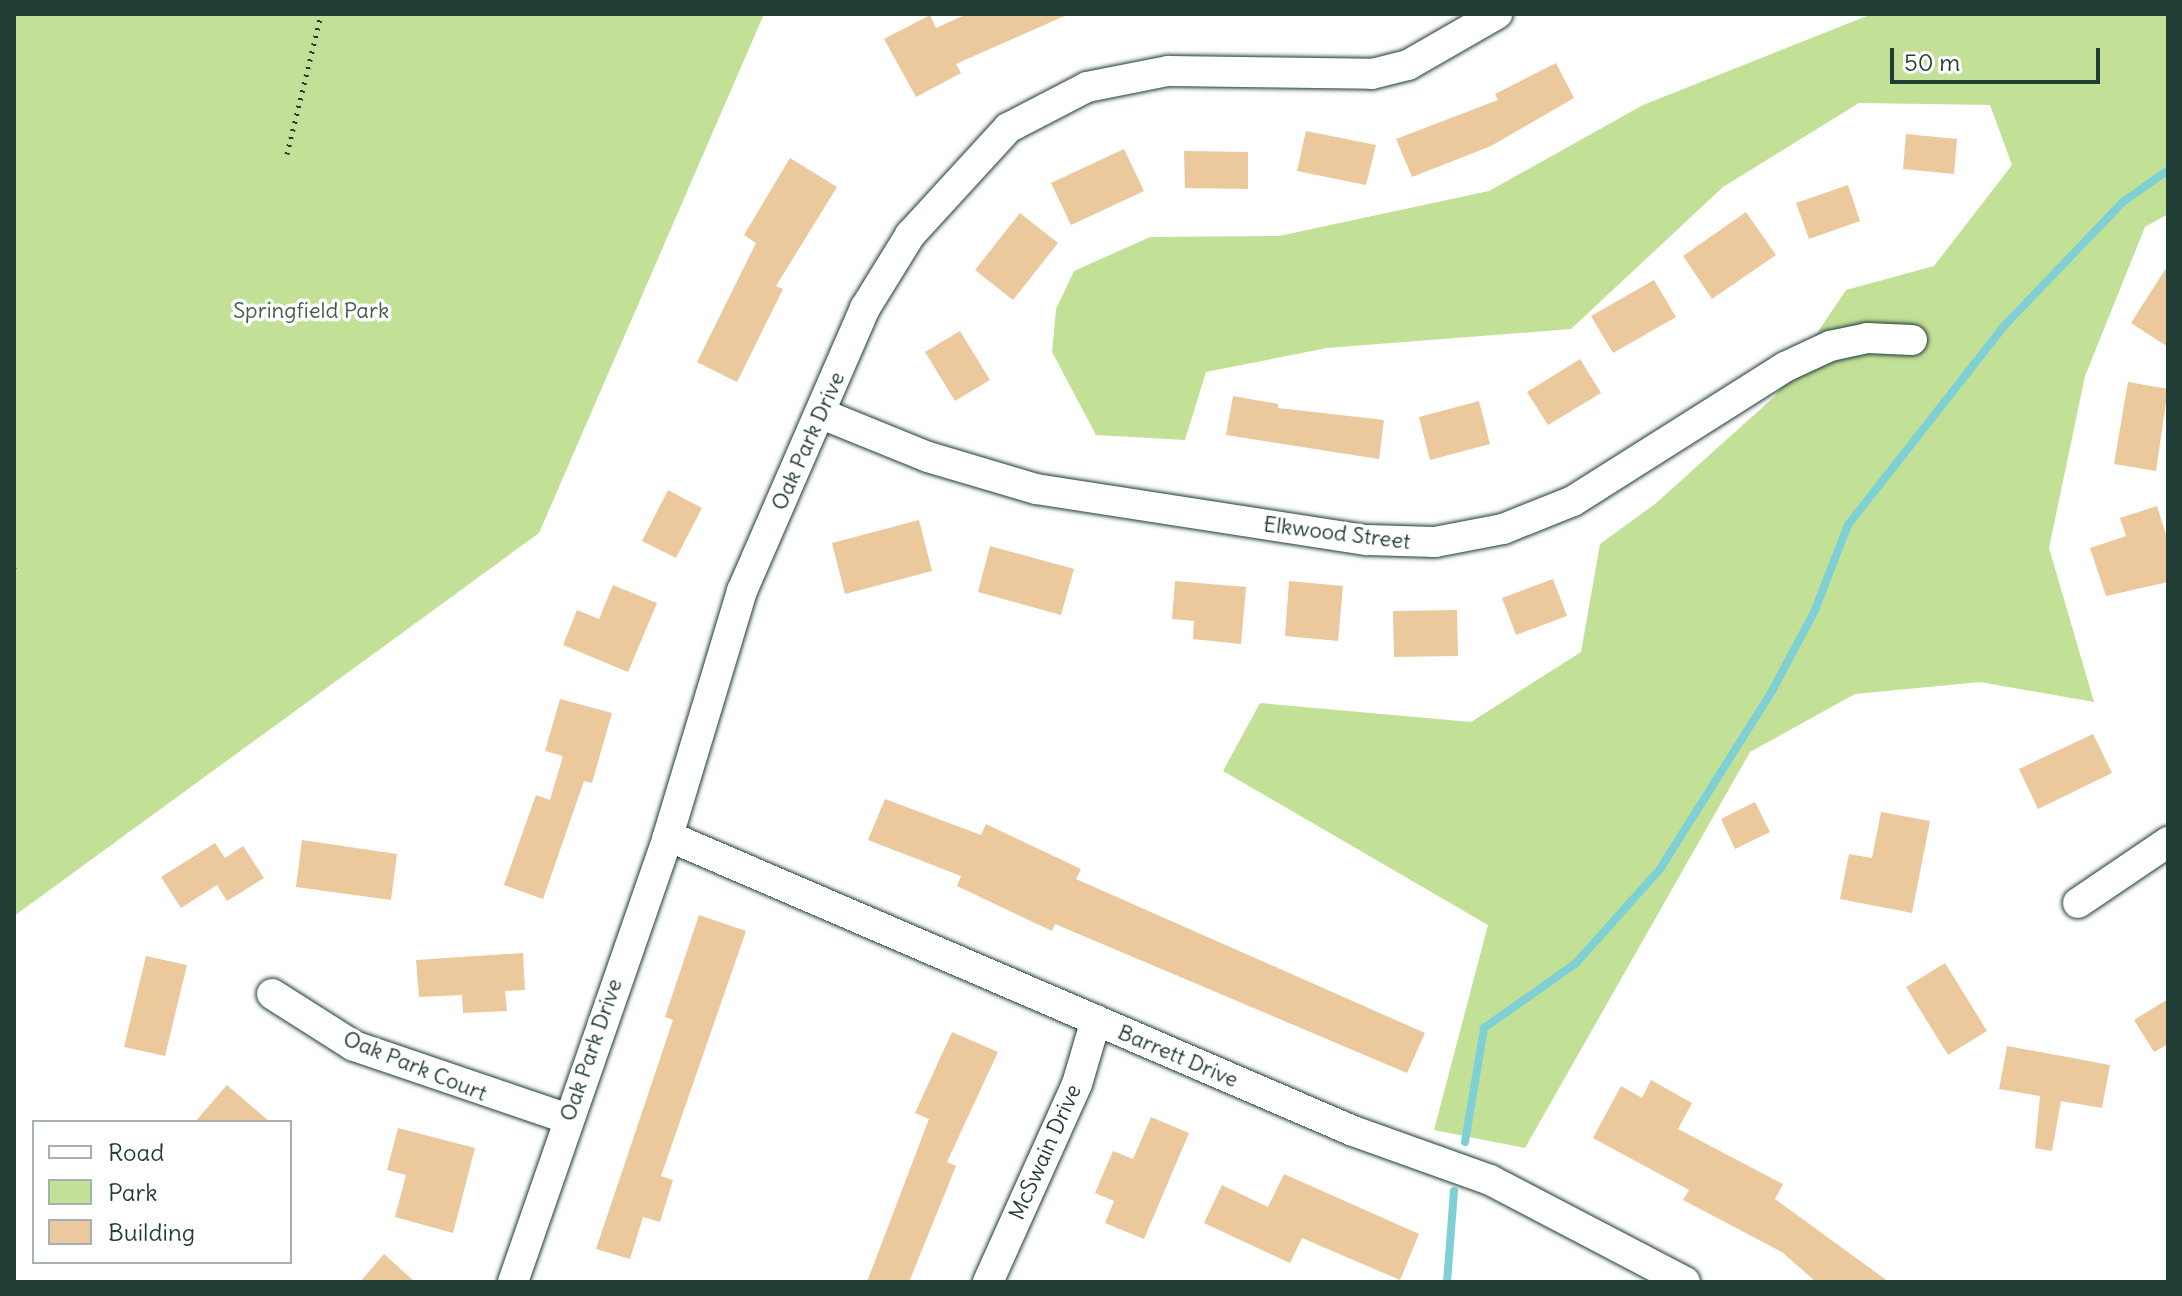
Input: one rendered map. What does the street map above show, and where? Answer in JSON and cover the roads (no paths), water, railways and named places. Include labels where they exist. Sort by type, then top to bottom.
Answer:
[{"type":"street","name":"Oak Park Drive","points":[[513,1282],[668,836],[742,591],[884,271],[948,187],[1029,114],[1087,87],[1168,71],[1372,74],[1408,65],[1497,14]]},
{"type":"street","name":"Elkwood Street","points":[[822,414],[928,457],[1036,489],[1367,540],[1435,542],[1503,529],[1573,501],[1785,367],[1830,346],[1867,338],[1912,340]]},
{"type":"street","name":"Barrett Drive","points":[[668,836],[1353,1131],[1490,1180],[1685,1282]]},
{"type":"street","points":[[2078,903],[2168,842]]},
{"type":"street","name":"Oak Park Court","points":[[272,994],[354,1046],[568,1119]]},
{"type":"street","name":"McSwain Drive","points":[[988,1282],[1077,1084],[1096,1020]]},
{"type":"waterway","points":[[1465,1142],[1484,1028],[1576,963],[1660,869],[1772,691],[1815,610],[1848,525],[2003,327],[2123,202],[2168,170]]},
{"type":"waterway","points":[[1447,1282],[1454,1191]]},
{"type":"park label","name":"Springfield Park","points":[[311,311]]}]
